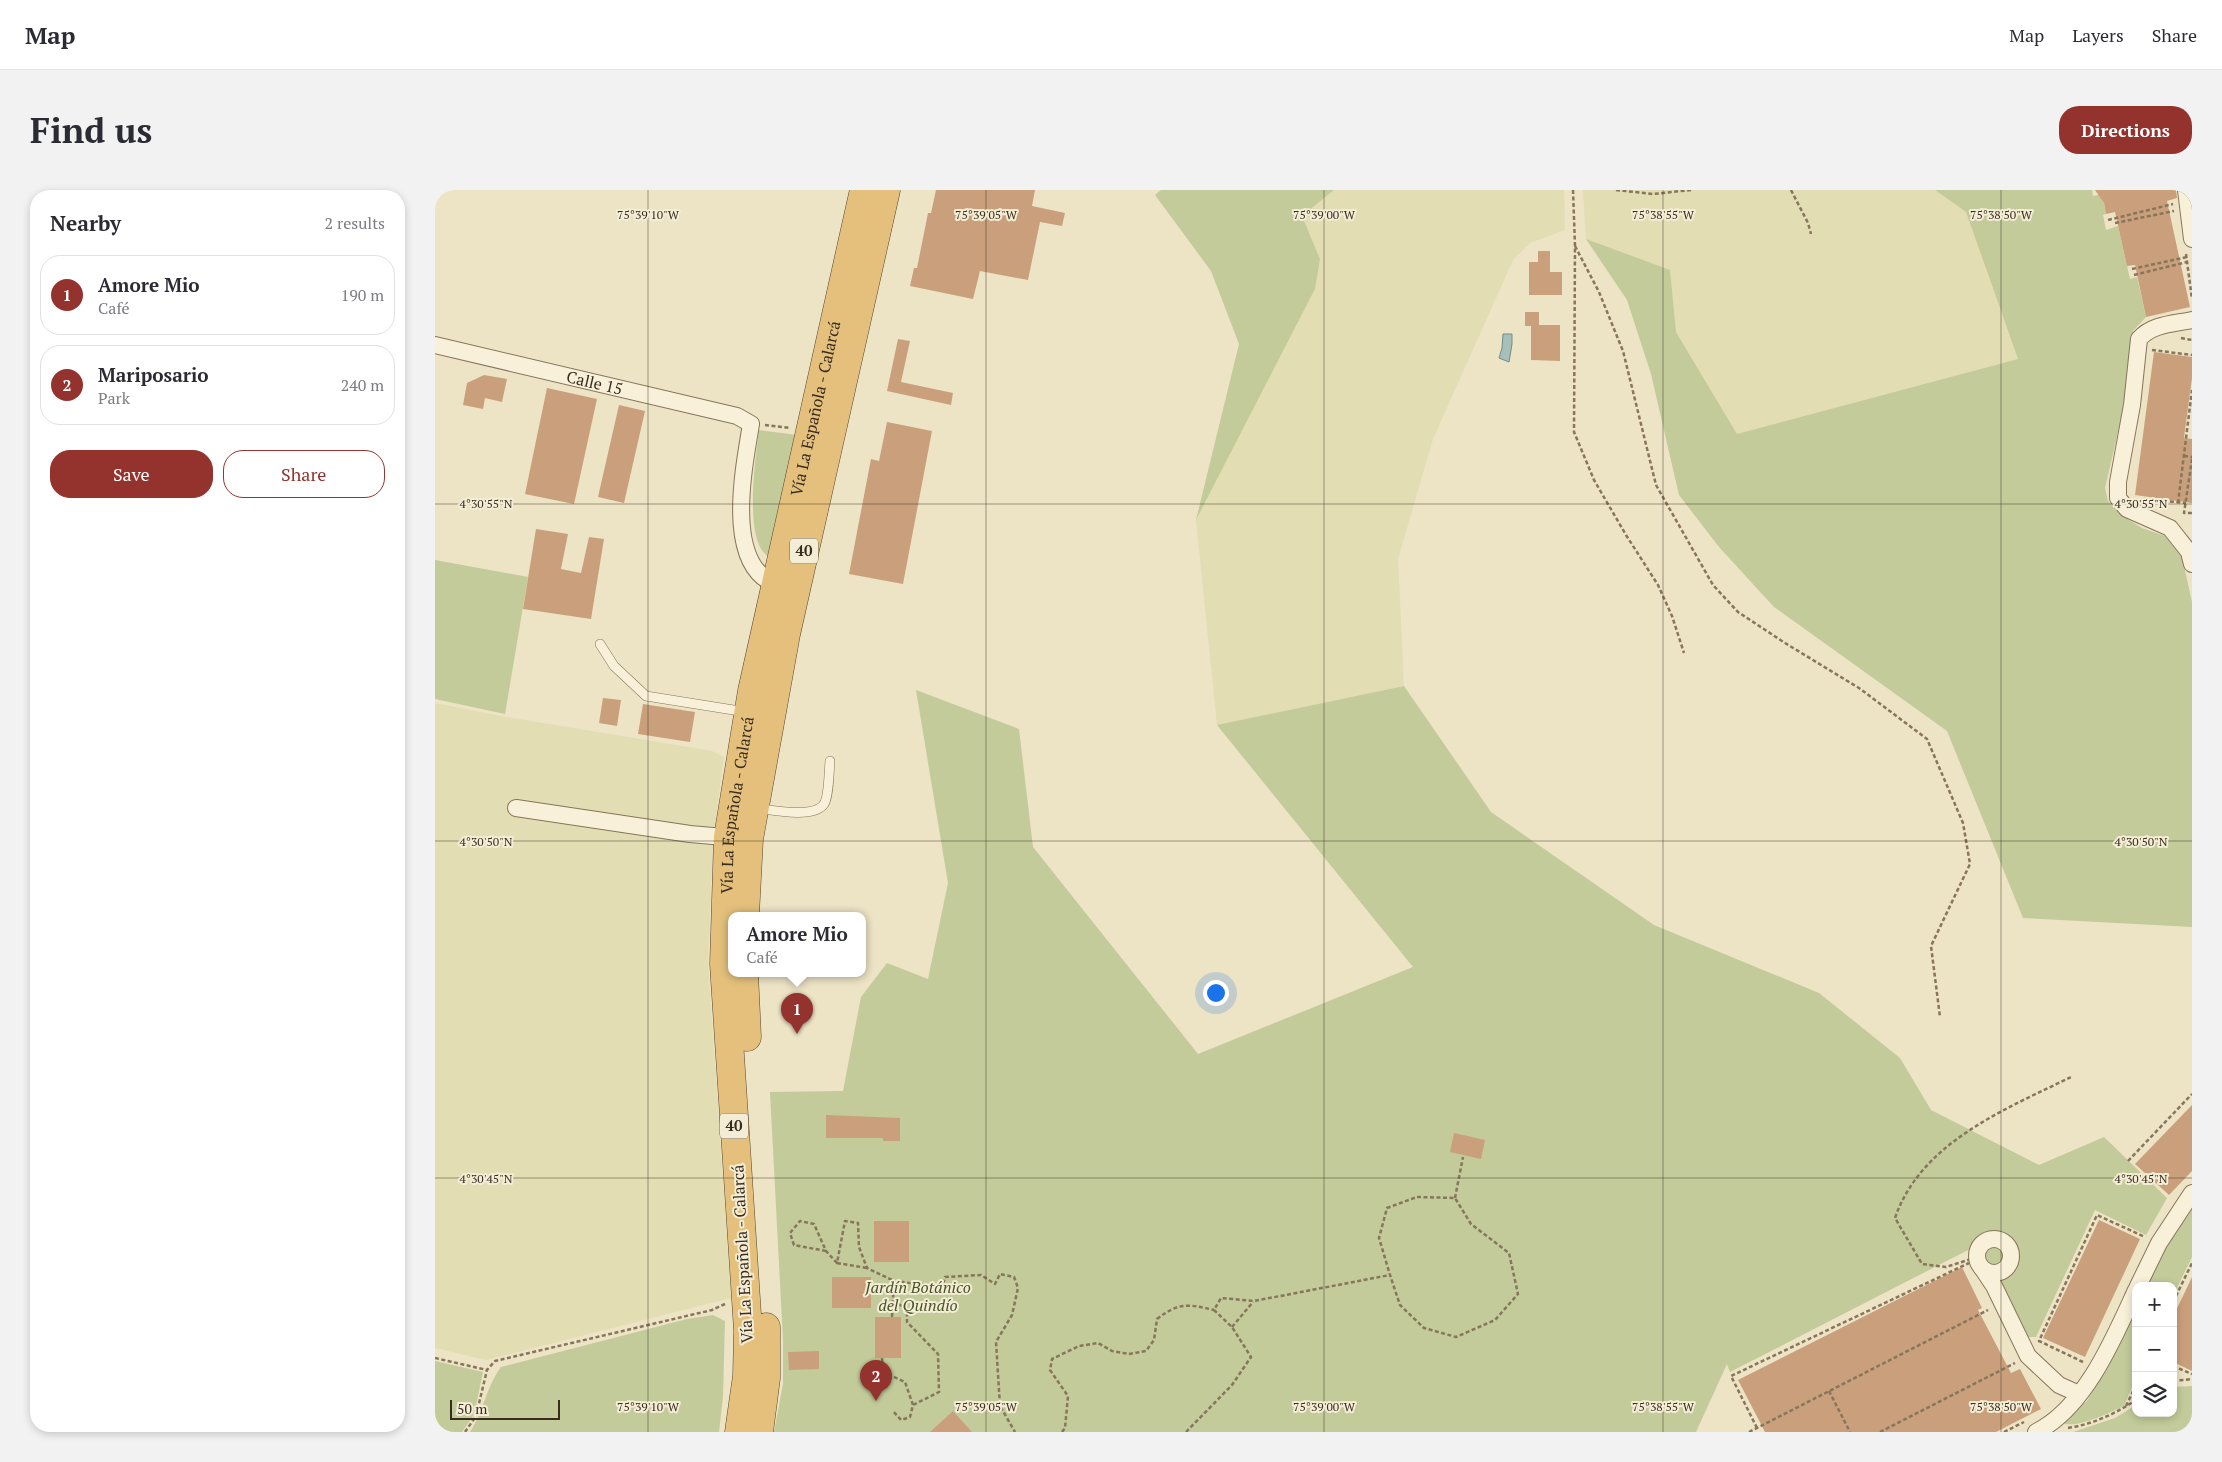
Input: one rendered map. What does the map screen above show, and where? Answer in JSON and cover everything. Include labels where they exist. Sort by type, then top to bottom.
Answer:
[{"type":"highway","name":"Vía La Española - Calarcá","points":[[730,912],[738,838],[785,587],[811,430],[864,190]]},
{"type":"highway","name":"Vía La Española - Calarcá","points":[[744,806],[749,713],[832,433],[887,190]]},
{"type":"highway","name":"Vía La Española - Calarcá","points":[[738,838],[746,867],[745,912]]},
{"type":"highway","name":"Vía La Española - Calarcá","points":[[728,928],[724,964],[747,1302],[747,1376],[739,1432]]},
{"type":"highway","name":"Vía La Española - Calarcá","points":[[744,977],[766,1334],[766,1378],[759,1432]]},
{"type":"street","points":[[2183,196],[2192,239]]},
{"type":"street","points":[[2192,320],[2157,326],[2146,331],[2139,339],[2132,405],[2118,482],[2118,498],[2127,509],[2170,528],[2189,552],[2192,564]]},
{"type":"street","name":"Calle 15","points":[[435,345],[737,416],[751,424]]},
{"type":"street","points":[[751,424],[741,490],[743,534],[750,560],[760,577],[785,587]]},
{"type":"street","points":[[516,808],[681,832],[738,838]]},
{"type":"street","points":[[2140,1282],[2159,1243],[2192,1193]]},
{"type":"street","points":[[1984,1271],[2002,1302],[2028,1356],[2059,1385],[2079,1394]]},
{"type":"street","points":[[2042,1429],[2079,1394],[2098,1369],[2132,1298]]},
{"type":"lane","points":[[600,644],[614,666],[646,696],[749,713]]},
{"type":"lane","points":[[744,806],[807,813],[818,810],[825,803],[831,761]]},
{"type":"path","points":[[1573,190],[1575,246],[1574,432],[1594,480],[1658,585],[1672,616],[1684,653]]},
{"type":"path","points":[[1616,190],[1653,194],[1691,190]]},
{"type":"path","points":[[1791,190],[1808,223],[1811,234]]},
{"type":"path","points":[[2108,220],[2183,196]]},
{"type":"path","points":[[2115,223],[2180,209]]},
{"type":"path","points":[[1575,246],[1599,292],[1623,351],[1656,485],[1713,585],[1738,612],[1859,688],[1927,739],[1963,823],[1970,864],[1931,946],[1940,1016]]},
{"type":"path","points":[[2132,269],[2187,257]]},
{"type":"path","points":[[2133,275],[2187,262]]},
{"type":"path","points":[[2151,349],[2192,355]]},
{"type":"path","points":[[2178,503],[2192,390]]},
{"type":"path","points":[[751,424],[811,430]]},
{"type":"path","points":[[2183,456],[2192,458],[2184,512],[2192,513]]},
{"type":"path","points":[[2141,498],[2186,503]]},
{"type":"path","points":[[1984,1271],[1922,1264],[1895,1218],[1904,1196],[1940,1152],[1989,1117],[2071,1077]]},
{"type":"path","points":[[2128,1161],[2192,1094]]},
{"type":"path","points":[[1455,1198],[1417,1197],[1387,1208],[1379,1238],[1400,1305],[1424,1328],[1456,1337],[1495,1320],[1518,1294],[1509,1253],[1471,1224],[1455,1198],[1463,1157]]},
{"type":"path","points":[[2098,1369],[2039,1341],[2097,1215],[2159,1243]]},
{"type":"path","points":[[826,1251],[794,1245],[790,1233],[799,1221],[814,1224],[826,1251],[837,1262],[867,1268],[894,1281],[942,1287],[945,1277],[981,1275],[995,1284],[1000,1274],[1014,1277],[1018,1288],[1013,1315],[996,1342],[1000,1406],[1015,1432]]},
{"type":"path","points":[[837,1262],[845,1222],[858,1223],[859,1247],[867,1268]]},
{"type":"path","points":[[1757,1428],[1731,1376],[1971,1262],[1984,1271]]},
{"type":"path","points":[[2177,1294],[2192,1262]]},
{"type":"path","points":[[1215,1310],[1221,1298],[1254,1301],[1390,1275]]},
{"type":"path","points":[[892,1317],[894,1281]]},
{"type":"path","points":[[893,1301],[907,1309],[907,1322],[938,1354],[939,1392],[913,1404]]},
{"type":"path","points":[[1232,1327],[1254,1301]]},
{"type":"path","points":[[465,1432],[476,1416],[487,1370],[495,1361],[712,1310],[728,1302],[747,1302]]},
{"type":"path","points":[[1749,1432],[2002,1302]]},
{"type":"path","points":[[1062,1432],[1065,1428],[1068,1396],[1050,1370],[1053,1359],[1079,1346],[1098,1343],[1112,1351],[1129,1354],[1147,1351],[1154,1340],[1157,1319],[1173,1307],[1195,1306],[1215,1310],[1232,1327],[1251,1357],[1232,1385],[1186,1432]]},
{"type":"path","points":[[1880,1432],[2028,1356]]},
{"type":"path","points":[[435,1358],[487,1370]]},
{"type":"path","points":[[882,1358],[883,1372],[905,1382],[913,1404],[910,1417],[901,1420],[893,1411]]},
{"type":"path","points":[[2177,1368],[2192,1374]]},
{"type":"path","points":[[2177,1381],[2192,1379]]},
{"type":"path","points":[[1829,1391],[1850,1432]]},
{"type":"path","points":[[2126,1407],[2132,1394]]},
{"type":"path","points":[[2042,1429],[2082,1426],[2132,1403]]},
{"type":"shaded area","points":[[1334,190],[1564,190],[1565,230],[1530,243],[1513,260],[1433,439],[1398,559],[1404,686],[1217,725],[1196,520],[1315,289],[1320,259],[1302,216]]},
{"type":"shaded area","points":[[1583,190],[1935,190],[1966,212],[2018,359],[1737,434],[1676,332],[1670,271],[1586,239]]},
{"type":"shaded area","points":[[435,703],[506,717],[712,751],[724,757],[713,838],[708,963],[731,1298],[486,1360],[435,1348]]},
{"type":"green space","points":[[1161,190],[1334,190],[1302,216],[1320,259],[1315,289],[1196,520],[1239,344],[1211,271],[1155,195]]},
{"type":"green space","points":[[1935,190],[2092,190],[2093,196],[2102,194],[2106,214],[2103,215],[2106,230],[2118,226],[2130,279],[2137,277],[2146,317],[2133,331],[2122,415],[2105,488],[2108,501],[2120,514],[2142,528],[2165,536],[2182,557],[2192,602],[2192,927],[2023,918],[1947,731],[1774,607],[1719,547],[1679,495],[1651,374],[1627,300],[1586,239],[1670,270],[1676,332],[1737,434],[2018,359],[1966,212]]},
{"type":"green space","points":[[759,430],[797,435],[768,556],[760,548],[753,517],[754,477]]},
{"type":"green space","points":[[435,560],[528,577],[505,714],[435,699]]},
{"type":"green space","name":"Jardín Botánico del Quindío","points":[[1404,686],[1491,812],[1654,925],[1819,993],[1900,1058],[1931,1110],[2039,1165],[2104,1137],[2167,1198],[2146,1235],[2095,1210],[2036,1337],[2027,1337],[1999,1282],[2015,1265],[2017,1257],[2014,1243],[2008,1236],[1998,1232],[1978,1236],[1972,1248],[1730,1372],[1727,1364],[1696,1432],[774,1432],[783,1384],[783,1340],[770,1092],[843,1091],[861,997],[887,963],[928,979],[948,883],[916,690],[1019,729],[1033,847],[1198,1054],[1413,967],[1217,725]]},
{"type":"green space","points":[[2192,1205],[2192,1257],[2177,1288],[2177,1282],[2148,1282],[2166,1244]]},
{"type":"green space","points":[[1994,1247],[2000,1250],[2003,1256],[2000,1262],[1994,1265],[1988,1262],[1985,1256],[1988,1250]]},
{"type":"green space","points":[[713,1315],[725,1321],[723,1397],[719,1432],[470,1432],[501,1367],[687,1319]]},
{"type":"green space","points":[[2132,1317],[2132,1387],[2124,1406],[2084,1422],[2076,1424],[2061,1423],[2087,1401]]},
{"type":"green space","points":[[435,1361],[483,1372],[474,1415],[462,1432],[435,1432]]},
{"type":"green space","points":[[2192,1386],[2192,1432],[2073,1432],[2115,1418],[2132,1407],[2132,1417],[2177,1417],[2177,1387]]},
{"type":"water","points":[[1503,334],[1512,334],[1509,362],[1499,358]]},
{"type":"building","points":[[936,190],[1035,190],[1032,206],[1065,213],[1062,226],[1040,222],[1028,280],[980,271],[973,299],[910,286],[914,268],[917,268],[928,213],[931,213]]},
{"type":"building","points":[[2095,190],[2176,190],[2177,198],[2167,201],[2190,307],[2146,317],[2135,265],[2127,266],[2115,212],[2106,214],[2104,203]]},
{"type":"building","points":[[1538,251],[1550,251],[1550,272],[1562,272],[1562,295],[1529,295],[1529,262],[1538,262]]},
{"type":"building","points":[[1525,312],[1539,312],[1539,325],[1560,325],[1560,361],[1531,360],[1531,326],[1525,326]]},
{"type":"building","points":[[898,339],[910,341],[901,382],[953,393],[951,405],[887,391]]},
{"type":"building","points":[[2154,352],[2192,357],[2192,378],[2184,438],[2192,439],[2192,503],[2135,495]]},
{"type":"building","points":[[484,375],[507,379],[502,402],[485,398],[483,409],[463,405],[467,383]]},
{"type":"building","points":[[547,388],[597,399],[574,504],[525,494]]},
{"type":"building","points":[[619,405],[645,411],[624,503],[598,497]]},
{"type":"building","points":[[887,422],[932,431],[903,584],[849,574],[871,459],[879,461]]},
{"type":"building","points":[[536,529],[568,534],[561,569],[581,573],[589,537],[604,539],[591,619],[523,609]]},
{"type":"building","points":[[603,698],[621,700],[617,726],[599,723]]},
{"type":"building","points":[[643,704],[695,712],[690,742],[638,734]]},
{"type":"building","points":[[2192,1105],[2192,1171],[2169,1195],[2135,1164]]},
{"type":"building","points":[[826,1115],[900,1118],[900,1141],[883,1141],[883,1138],[826,1138]]},
{"type":"building","points":[[1454,1133],[1485,1140],[1481,1159],[1450,1152]]},
{"type":"building","points":[[2099,1220],[2140,1239],[2085,1357],[2043,1338]]},
{"type":"building","points":[[874,1221],[909,1221],[909,1262],[874,1262]]},
{"type":"building","points":[[1962,1267],[1982,1308],[1978,1310],[2011,1373],[2020,1369],[2041,1409],[1996,1432],[1765,1432],[1738,1380]]},
{"type":"building","points":[[832,1277],[871,1277],[871,1308],[832,1308]]},
{"type":"building","points":[[2192,1277],[2192,1371],[2177,1364],[2177,1309]]},
{"type":"building","points":[[875,1317],[901,1317],[901,1358],[875,1358]]},
{"type":"building","points":[[819,1351],[819,1369],[789,1370],[788,1352]]},
{"type":"building","points":[[953,1411],[972,1432],[930,1432]]},
{"type":"place","name":"Amore Mio","points":[[797,1034]]},
{"type":"place","name":"Mariposario","points":[[876,1401]]}]
